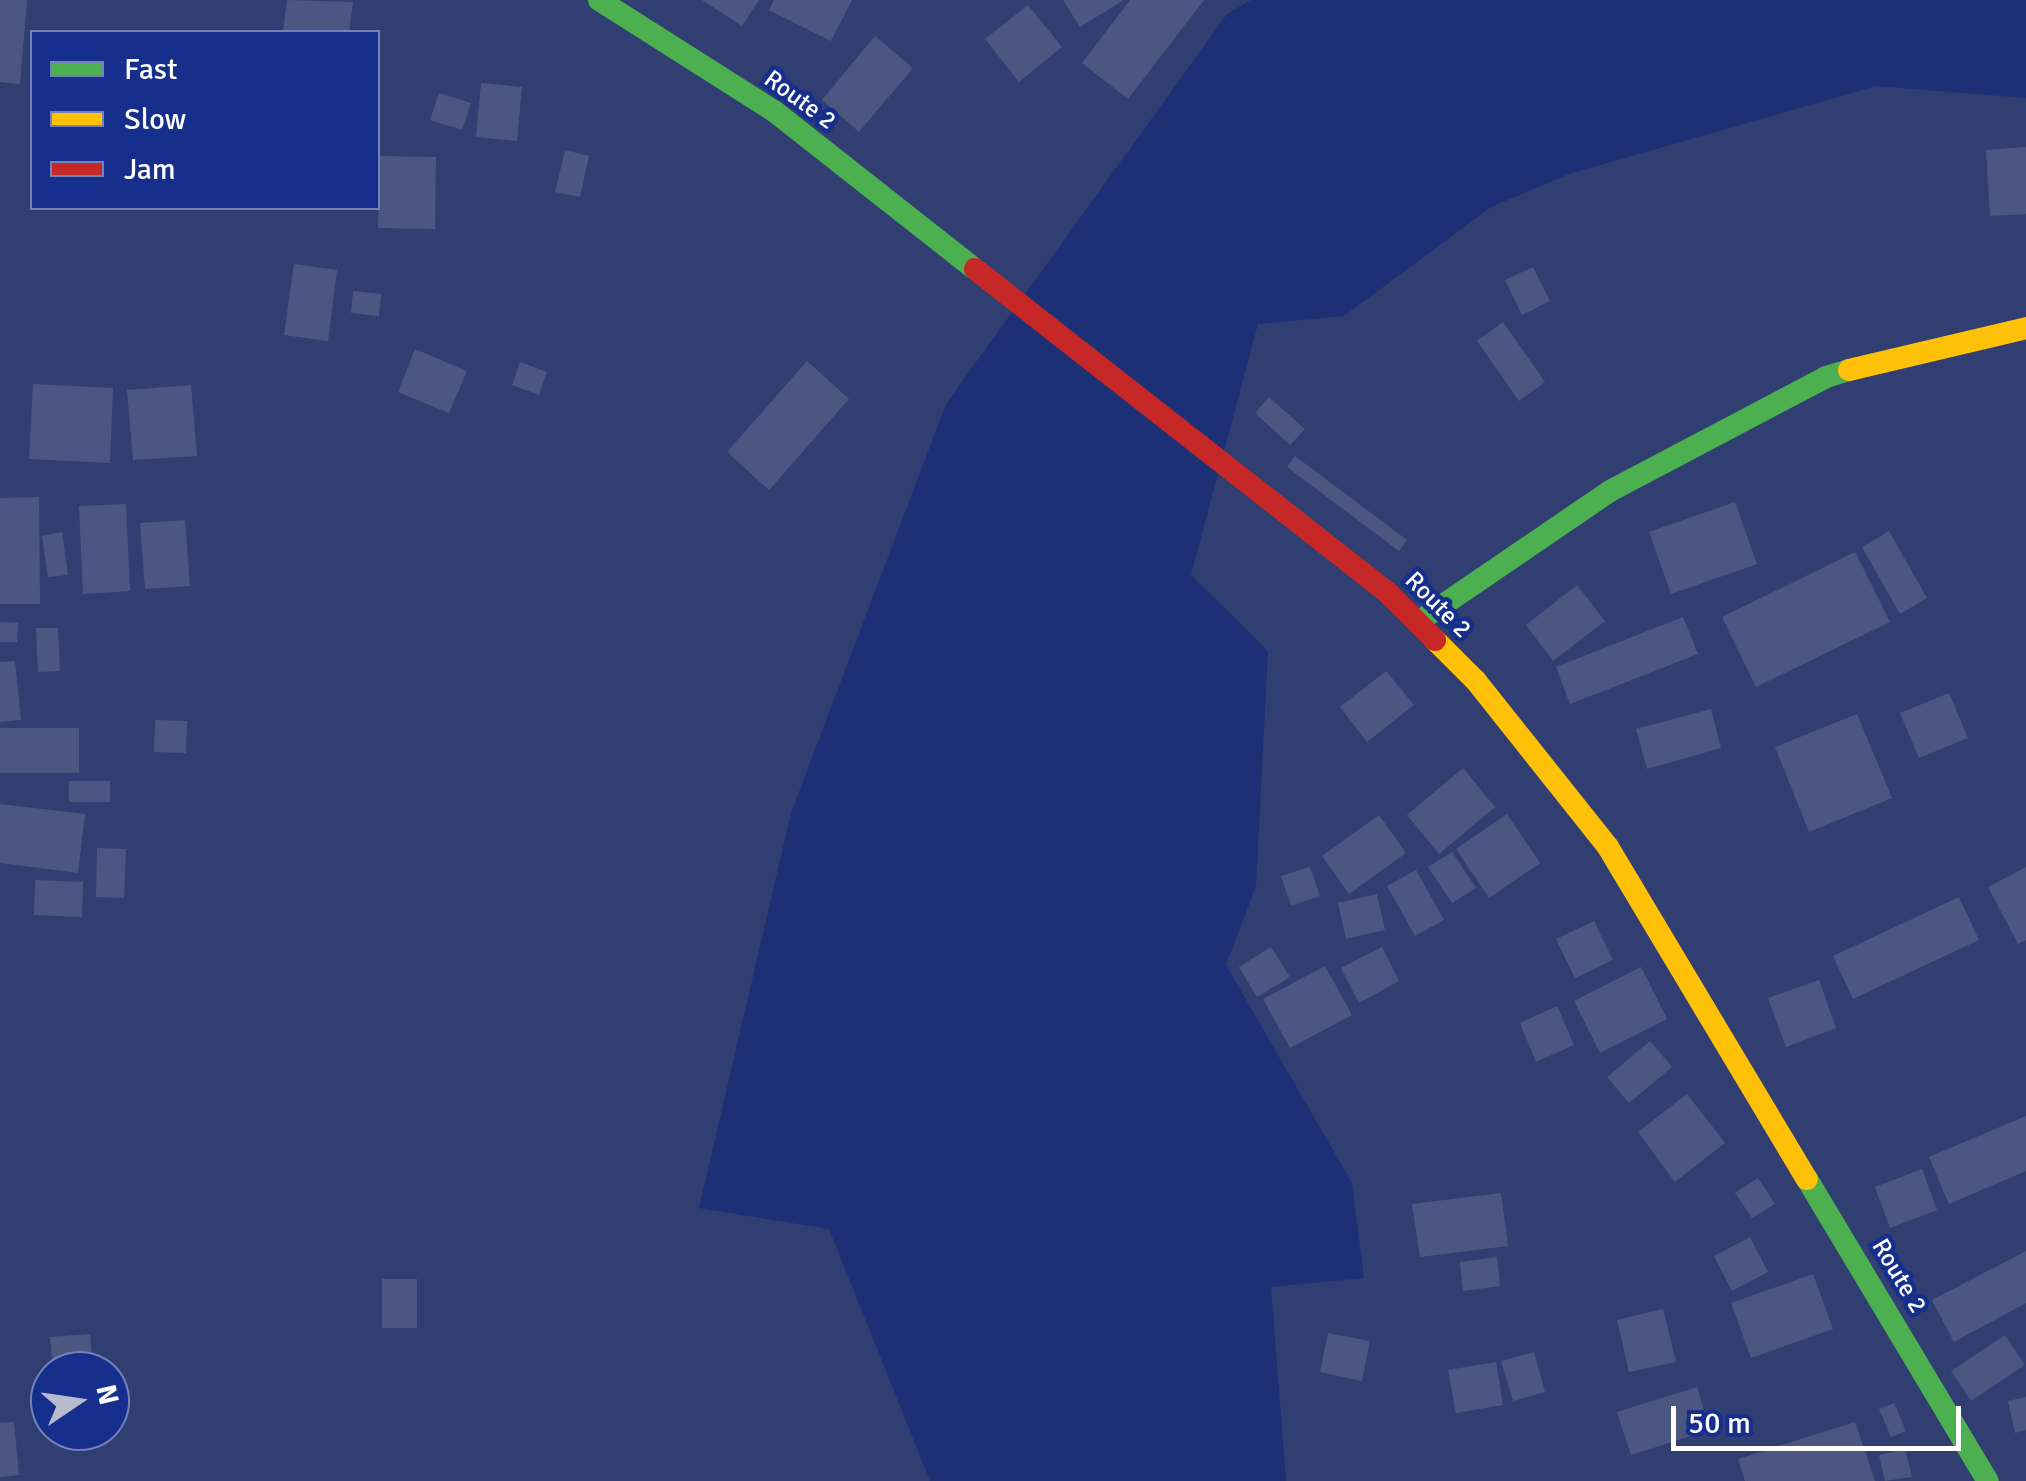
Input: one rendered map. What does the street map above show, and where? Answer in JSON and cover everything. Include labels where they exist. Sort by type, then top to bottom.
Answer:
[{"type":"main road","name":"Route 2","points":[[599,0],[774,111],[1387,592],[1476,681],[1608,847],[1988,1481]]},
{"type":"main road","points":[[1418,622],[1610,491],[1826,377],[1892,356],[2026,328]]},
{"type":"water","points":[[1251,0],[2026,0],[2026,98],[1876,86],[1569,174],[1491,207],[1344,316],[1258,324],[1191,575],[1268,651],[1256,886],[1226,965],[1352,1183],[1364,1278],[1271,1287],[1286,1481],[930,1481],[829,1229],[699,1208],[791,813],[946,404],[1227,14]]},
{"type":"building","points":[[0,0],[27,0],[20,84],[0,82]]},
{"type":"building","points":[[287,0],[353,2],[349,30],[283,30]]},
{"type":"building","points":[[702,0],[759,0],[742,26]]},
{"type":"building","points":[[774,0],[852,0],[831,41],[769,10]]},
{"type":"building","points":[[1063,0],[1124,0],[1080,27]]},
{"type":"building","points":[[1130,0],[1204,0],[1128,99],[1082,63]]},
{"type":"building","points":[[1028,5],[1062,47],[1019,82],[985,39]]},
{"type":"building","points":[[875,36],[913,68],[859,132],[822,100]]},
{"type":"building","points":[[481,83],[522,87],[517,141],[476,137]]},
{"type":"building","points":[[439,93],[471,103],[462,130],[430,120]]},
{"type":"building","points":[[2026,147],[2026,214],[1990,216],[1986,150]]},
{"type":"building","points":[[565,150],[589,156],[580,197],[555,192]]},
{"type":"building","points":[[380,156],[436,157],[435,229],[378,228]]},
{"type":"building","points":[[294,264],[337,270],[328,341],[284,335]]},
{"type":"building","points":[[1533,267],[1550,301],[1522,315],[1505,280]]},
{"type":"building","points":[[353,291],[381,294],[379,316],[351,313]]},
{"type":"building","points":[[1503,322],[1545,382],[1519,401],[1477,341]]},
{"type":"building","points":[[415,349],[467,371],[449,413],[398,392]]},
{"type":"building","points":[[807,361],[849,399],[769,490],[727,452]]},
{"type":"building","points":[[520,362],[547,372],[539,395],[512,385]]},
{"type":"building","points":[[33,384],[113,388],[110,463],[29,459]]},
{"type":"building","points":[[191,385],[197,456],[133,460],[127,390]]},
{"type":"building","points":[[1269,397],[1305,429],[1290,445],[1255,413]]},
{"type":"building","points":[[1295,456],[1407,540],[1399,551],[1287,467]]},
{"type":"building","points":[[39,497],[40,604],[0,604],[0,498]]},
{"type":"building","points":[[1735,502],[1757,564],[1671,594],[1649,532]]},
{"type":"building","points":[[126,504],[130,591],[83,594],[79,506]]},
{"type":"building","points":[[185,520],[190,586],[145,589],[140,523]]},
{"type":"building","points":[[1889,531],[1927,598],[1900,614],[1862,547]]},
{"type":"building","points":[[62,532],[68,575],[48,577],[42,536]]},
{"type":"building","points":[[1855,552],[1890,622],[1756,687],[1722,617]]},
{"type":"building","points":[[1577,585],[1605,621],[1553,661],[1526,625]]},
{"type":"building","points":[[1683,617],[1698,654],[1570,704],[1556,667]]},
{"type":"building","points":[[0,622],[18,623],[17,642],[0,642]]},
{"type":"building","points":[[36,628],[58,628],[60,671],[38,672]]},
{"type":"building","points":[[15,661],[21,720],[0,722],[0,662]]},
{"type":"building","points":[[1386,671],[1414,705],[1367,742],[1340,707]]},
{"type":"building","points":[[1949,693],[1968,738],[1919,758],[1900,713]]},
{"type":"building","points":[[1711,709],[1721,748],[1647,769],[1636,729]]},
{"type":"building","points":[[1857,714],[1892,798],[1809,832],[1775,747]]},
{"type":"building","points":[[155,720],[187,721],[186,753],[154,752]]},
{"type":"building","points":[[0,728],[79,728],[79,773],[0,773]]},
{"type":"building","points":[[1463,768],[1495,807],[1439,854],[1407,815]]},
{"type":"building","points":[[69,781],[110,781],[110,802],[69,802]]},
{"type":"building","points":[[0,804],[85,814],[78,873],[0,863]]},
{"type":"building","points":[[1507,814],[1540,863],[1489,898],[1456,849]]},
{"type":"building","points":[[1379,815],[1406,853],[1349,894],[1322,856]]},
{"type":"building","points":[[97,848],[126,849],[124,898],[96,897]]},
{"type":"building","points":[[1452,852],[1476,888],[1452,903],[1428,867]]},
{"type":"building","points":[[1310,867],[1320,896],[1291,906],[1281,876]]},
{"type":"building","points":[[2026,867],[2026,940],[2018,944],[1988,887]]},
{"type":"building","points":[[1416,870],[1444,920],[1415,936],[1387,886]]},
{"type":"building","points":[[35,880],[83,882],[82,917],[34,915]]},
{"type":"building","points":[[1377,894],[1385,930],[1346,939],[1338,903]]},
{"type":"building","points":[[1959,897],[1979,940],[1853,999],[1833,956]]},
{"type":"building","points":[[1594,921],[1613,960],[1575,978],[1556,939]]},
{"type":"building","points":[[1271,947],[1290,977],[1257,997],[1239,967]]},
{"type":"building","points":[[1382,947],[1399,981],[1359,1003],[1341,968]]},
{"type":"building","points":[[1325,966],[1352,1015],[1290,1048],[1263,999]]},
{"type":"building","points":[[1641,967],[1667,1019],[1600,1053],[1574,1001]]},
{"type":"building","points":[[1819,980],[1836,1028],[1786,1047],[1768,998]]},
{"type":"building","points":[[1557,1006],[1574,1045],[1536,1062],[1520,1023]]},
{"type":"building","points":[[1650,1041],[1672,1067],[1629,1103],[1607,1077]]},
{"type":"building","points":[[1687,1094],[1725,1143],[1675,1182],[1638,1132]]},
{"type":"building","points":[[2026,1116],[2026,1171],[1949,1204],[1929,1157]]},
{"type":"building","points":[[1922,1169],[1937,1210],[1890,1228],[1875,1187]]},
{"type":"building","points":[[1758,1178],[1775,1204],[1752,1218],[1735,1193]]},
{"type":"building","points":[[1501,1193],[1508,1246],[1420,1257],[1412,1204]]},
{"type":"building","points":[[1750,1237],[1768,1272],[1732,1291],[1714,1256]]},
{"type":"building","points":[[2026,1251],[2026,1303],[1954,1342],[1932,1300]]},
{"type":"building","points":[[1497,1257],[1500,1286],[1463,1291],[1460,1262]]},
{"type":"building","points":[[1813,1274],[1833,1329],[1751,1358],[1731,1303]]},
{"type":"building","points":[[382,1279],[417,1279],[417,1328],[382,1328]]},
{"type":"building","points":[[1663,1309],[1676,1362],[1629,1372],[1617,1320]]},
{"type":"building","points":[[1328,1333],[1370,1341],[1362,1381],[1320,1372]]},
{"type":"building","points":[[90,1334],[91,1351],[51,1351],[50,1337]]},
{"type":"building","points":[[2005,1335],[2025,1365],[1971,1401],[1951,1371]]},
{"type":"building","points":[[1534,1352],[1545,1392],[1513,1401],[1501,1361]]},
{"type":"building","points":[[1496,1362],[1503,1405],[1456,1413],[1448,1370]]},
{"type":"building","points":[[1697,1387],[1710,1430],[1631,1455],[1617,1412]]},
{"type":"building","points":[[2026,1397],[2026,1430],[2015,1433],[2008,1401]]},
{"type":"building","points":[[1894,1403],[1906,1431],[1891,1437],[1879,1409]]},
{"type":"building","points":[[14,1422],[19,1475],[0,1477],[0,1423]]},
{"type":"building","points":[[1855,1422],[1875,1481],[1745,1481],[1738,1459]]},
{"type":"building","points":[[1905,1449],[1912,1477],[1885,1481],[1879,1455]]},
{"type":"traffic: fast","points":[[599,0],[774,111],[975,269]]},
{"type":"traffic: fast","points":[[1418,622],[1610,491],[1826,377],[1849,370]]},
{"type":"traffic: fast","points":[[1807,1179],[1988,1481]]},
{"type":"traffic: slow","points":[[1849,370],[2026,328]]},
{"type":"traffic: slow","points":[[1435,640],[1476,681],[1608,847],[1807,1179]]},
{"type":"traffic: jam","points":[[975,269],[1387,592],[1435,640]]}]
